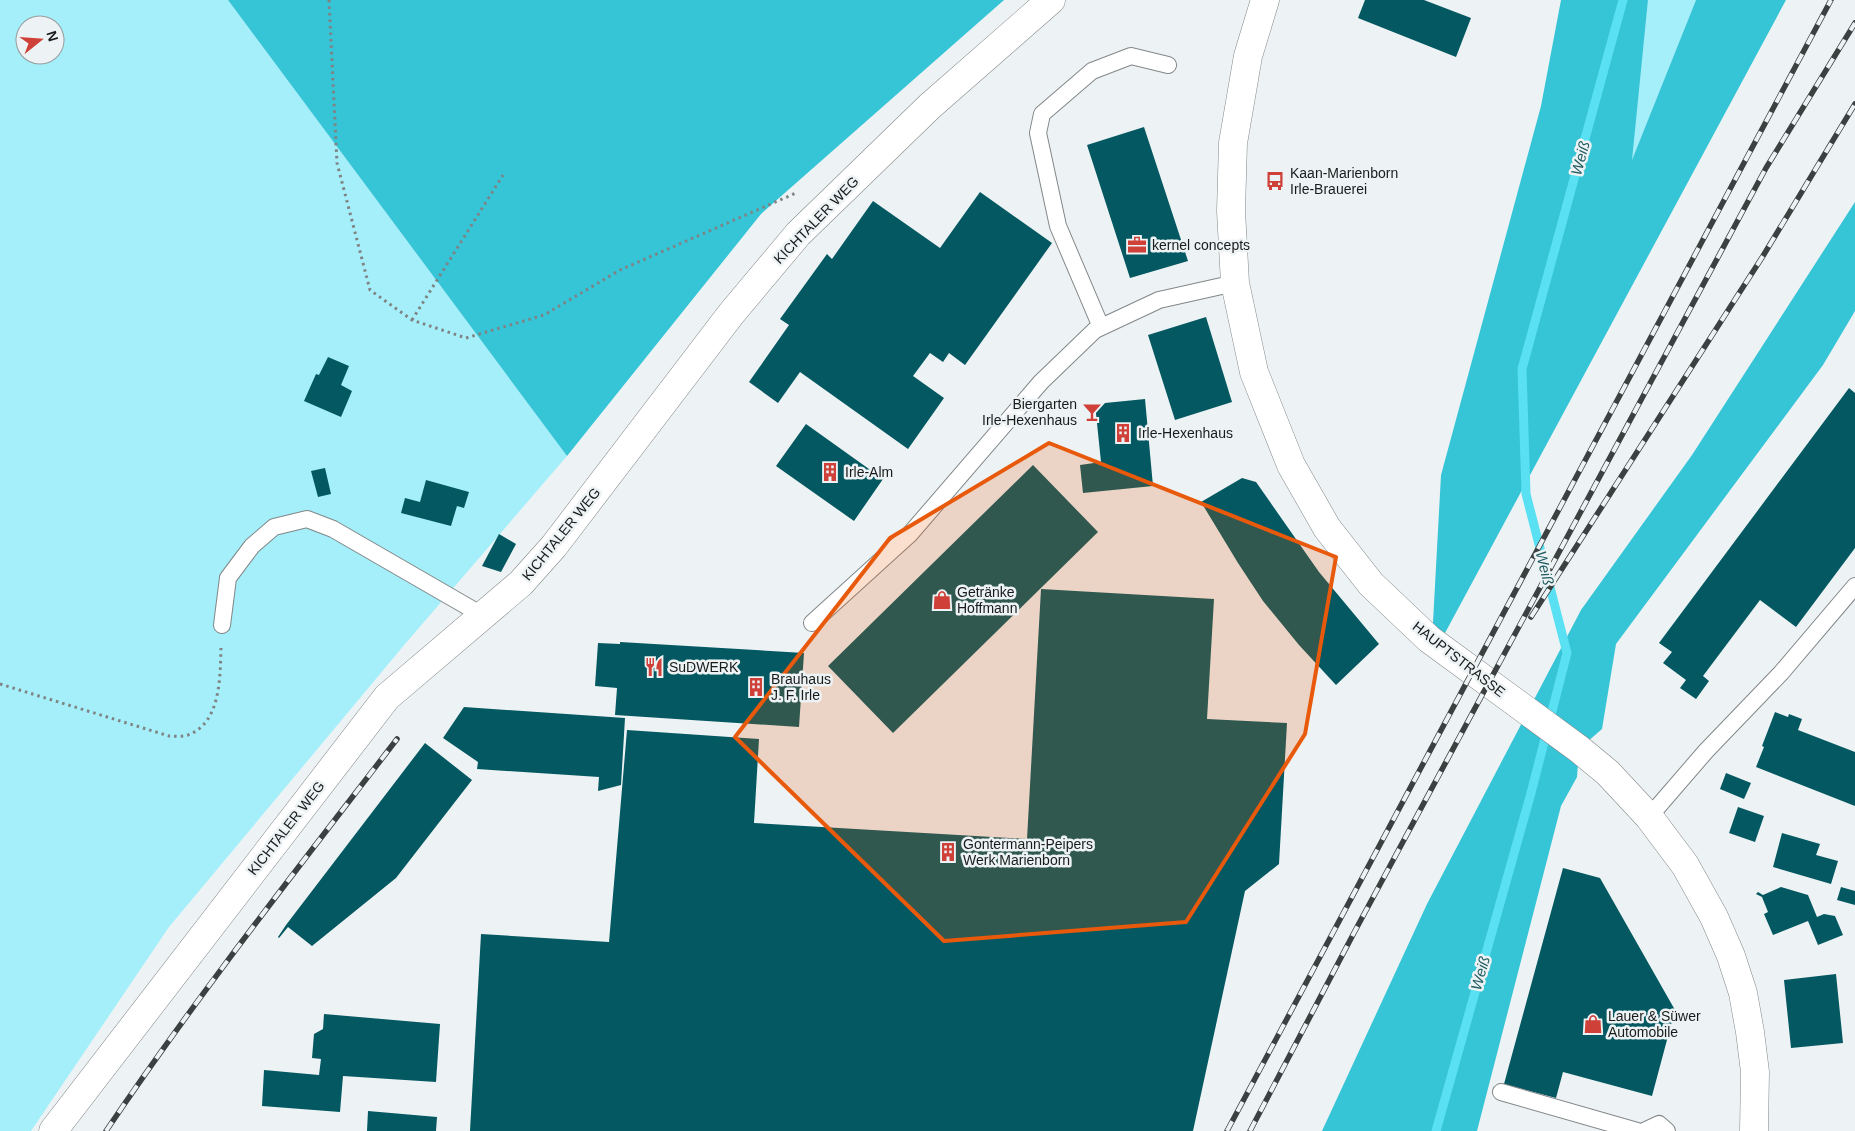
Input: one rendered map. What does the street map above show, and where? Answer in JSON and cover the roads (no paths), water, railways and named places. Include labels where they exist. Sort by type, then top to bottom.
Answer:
[{"type":"street","name":"KICHTALER WEG","points":[[53,1131],[387,697],[521,583],[554,546],[731,314],[798,234],[930,106],[1051,0]]},
{"type":"street","name":"HAUPTSTRASSE","points":[[1265,0],[1248,56],[1232,143],[1235,283],[1254,372],[1291,465],[1327,528],[1370,584],[1429,639],[1579,749],[1608,774],[1649,817],[1685,865],[1714,917],[1732,956],[1743,994],[1755,1072],[1754,1131]]},
{"type":"lane","points":[[1101,327],[1058,226],[1038,132],[1042,114],[1092,71],[1131,56],[1168,65]]},
{"type":"lane","points":[[812,623],[910,534],[1042,382],[1095,330],[1159,300],[1235,283]]},
{"type":"lane","points":[[222,625],[228,578],[252,546],[274,527],[307,519],[333,530],[482,615]]},
{"type":"lane","points":[[1649,817],[1706,751],[1781,673],[1855,586]]},
{"type":"lane","points":[[1501,1092],[1637,1131]]},
{"type":"lane","points":[[1644,1131],[1659,1124],[1667,1131]]},
{"type":"waterway","name":"Weiß","points":[[1436,1131],[1531,793],[1567,653],[1526,494],[1522,369],[1623,0]]},
{"type":"railway","points":[[1227,1131],[1831,0]]},
{"type":"railway","points":[[1250,1131],[1356,929],[1766,168],[1855,23]]},
{"type":"railway","points":[[1531,617],[1763,256],[1855,104]]},
{"type":"railway","points":[[106,1131],[212,982],[397,739]]},
{"type":"place","name":"Kaan-Marienborn Irle-Brauerei","points":[[1275,181]]},
{"type":"place","name":"kernel concepts","points":[[1137,245]]},
{"type":"place","name":"Biergarten Irle-Hexenhaus","points":[[1092,412]]},
{"type":"place","name":"Irle-Hexenhaus","points":[[1123,433]]},
{"type":"place","name":"Irle-Alm","points":[[830,472]]},
{"type":"place","name":"Getränke Hoffmann","points":[[942,600]]},
{"type":"place","name":"SuDWERK","points":[[654,667]]},
{"type":"place","name":"Brauhaus J. F. Irle","points":[[756,687]]},
{"type":"place","name":"Gontermann-Peipers Werk Marienborn","points":[[948,852]]},
{"type":"place","name":"Lauer & Süwer Automobile","points":[[1593,1024]]}]
